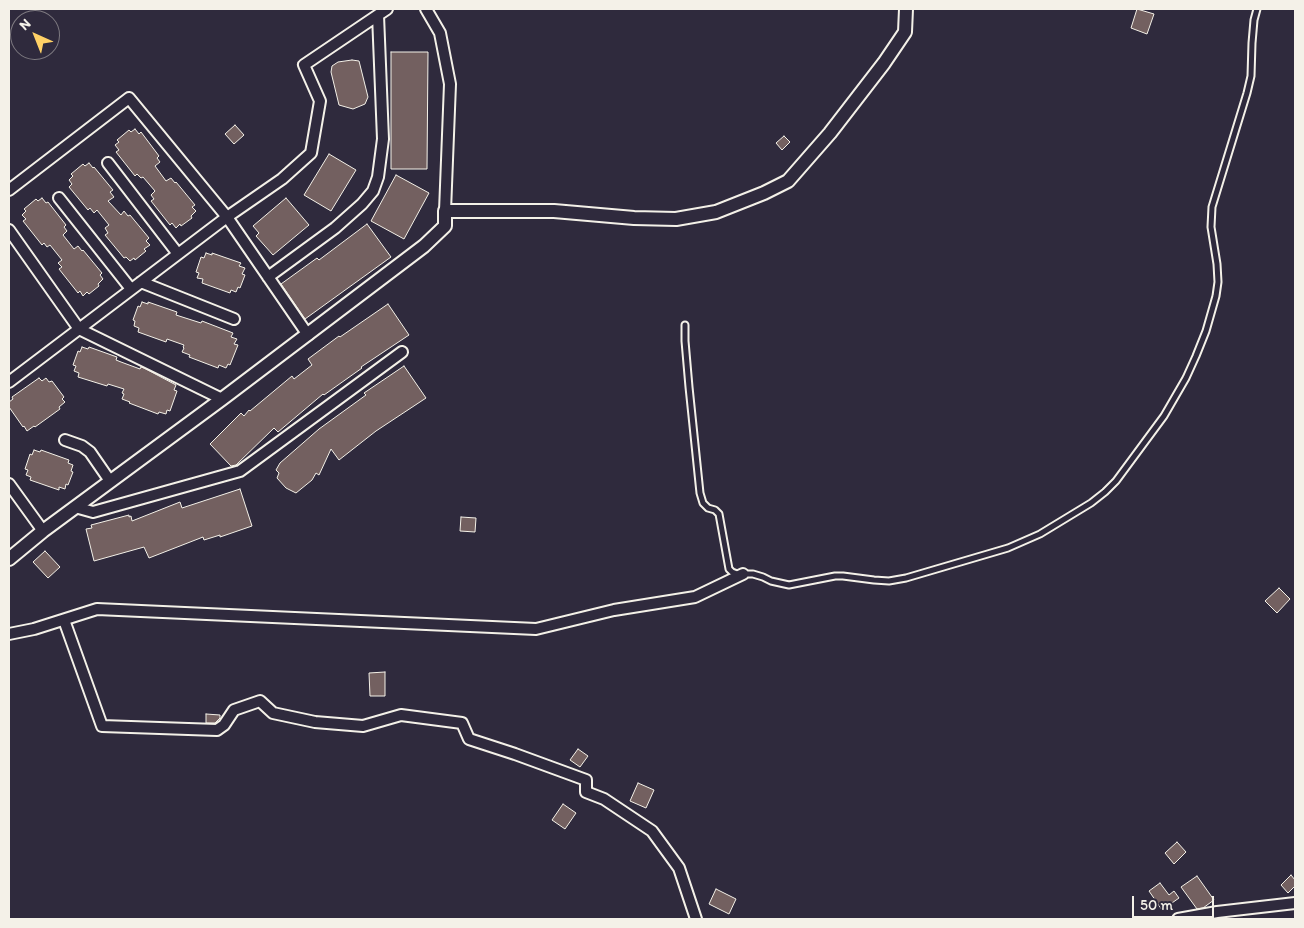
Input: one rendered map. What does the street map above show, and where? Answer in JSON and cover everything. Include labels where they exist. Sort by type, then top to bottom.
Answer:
[{"type":"street","points":[[9,559],[75,507],[308,335],[424,246],[444,226],[450,84],[440,33],[426,9]]},
{"type":"street","points":[[445,211],[554,211],[634,218],[676,219],[716,212],[764,193],[788,181],[830,133],[884,63],[905,32],[906,9]]},
{"type":"street","points":[[9,382],[227,217],[282,179],[312,153],[320,101],[304,65],[382,12]]},
{"type":"street","points":[[268,277],[335,228],[362,204],[373,191],[378,177],[383,140],[382,12]]},
{"type":"street","points":[[9,190],[129,98],[227,217],[308,335]]},
{"type":"street","points":[[108,163],[178,254]]},
{"type":"street","points":[[58,198],[131,289]]},
{"type":"street","points":[[9,230],[79,329],[222,399]]},
{"type":"street","points":[[141,282],[234,319]]},
{"type":"street","points":[[75,507],[93,512],[240,470],[402,352]]},
{"type":"street","points":[[65,440],[82,446],[90,452],[110,482]]},
{"type":"street","points":[[9,484],[43,531]]},
{"type":"street","points":[[9,634],[34,629],[96,609],[536,629],[614,610],[695,597],[743,574]]},
{"type":"street","points":[[64,620],[102,726],[217,730],[224,725],[234,710],[260,701],[273,713],[315,722],[363,726],[401,715],[462,723],[469,739],[586,780],[586,792],[604,799],[652,832],[679,868],[696,919]]},
{"type":"street","points":[[1178,919],[1217,912],[1295,903]]},
{"type":"lane","points":[[685,325],[688,378],[700,493],[703,503],[719,514],[729,569],[732,572],[737,574],[753,574],[788,585],[834,576],[889,581],[906,578],[1008,548],[1040,534],[1091,503],[1116,481],[1164,416],[1186,378],[1196,356],[1213,310],[1218,282],[1211,227],[1212,207],[1247,93],[1254,20],[1257,9]]},
{"type":"building","points":[[1137,9],[1154,14],[1147,34],[1131,28]]},
{"type":"building","points":[[391,52],[428,52],[427,169],[391,169]]},
{"type":"building","points":[[359,61],[368,97],[365,104],[353,109],[339,105],[331,72],[332,66],[338,62]]},
{"type":"building","points":[[235,125],[244,135],[234,144],[225,134]]},
{"type":"building","points":[[135,129],[139,134],[141,132],[159,156],[157,158],[160,162],[155,166],[166,181],[171,178],[176,182],[195,205],[192,207],[196,211],[191,216],[192,218],[181,226],[180,224],[176,228],[172,223],[170,225],[151,201],[154,199],[151,195],[155,191],[143,177],[141,178],[137,174],[135,176],[116,152],[119,150],[115,145],[119,142],[117,140],[129,130],[131,132]]},
{"type":"building","points":[[784,136],[790,142],[782,150],[776,143]]},
{"type":"building","points":[[329,154],[356,170],[331,211],[304,195]]},
{"type":"building","points":[[89,163],[113,190],[110,192],[114,197],[108,201],[121,215],[124,211],[128,216],[130,215],[149,238],[146,241],[150,245],[135,260],[134,258],[130,261],[126,257],[124,258],[105,235],[108,233],[105,228],[109,225],[97,210],[94,213],[90,208],[88,210],[69,187],[72,184],[69,180],[73,176],[71,174],[83,164],[85,166]]},
{"type":"building","points":[[396,175],[429,193],[404,239],[371,221]]},
{"type":"building","points":[[42,198],[46,203],[48,202],[66,225],[64,227],[67,231],[63,235],[74,249],[78,246],[83,250],[102,273],[100,275],[103,279],[98,284],[99,286],[89,294],[87,292],[83,296],[80,291],[78,293],[59,269],[62,267],[58,263],[62,260],[50,245],[47,247],[44,243],[42,245],[23,221],[26,219],[22,215],[26,211],[24,209],[36,199],[38,201]]},
{"type":"building","points":[[286,198],[309,225],[273,255],[256,236],[259,233],[253,226]]},
{"type":"building","points":[[367,224],[391,257],[305,319],[281,284],[317,258],[319,260]]},
{"type":"building","points":[[206,253],[212,255],[212,253],[241,263],[239,266],[245,268],[242,274],[245,275],[240,288],[238,287],[236,292],[231,290],[230,293],[202,283],[203,279],[197,278],[199,273],[196,272],[201,257],[204,258]]},
{"type":"building","points":[[142,302],[148,304],[148,302],[177,312],[176,315],[201,323],[202,321],[233,333],[231,337],[237,339],[234,344],[238,345],[230,365],[228,364],[226,368],[219,365],[218,368],[189,357],[190,355],[182,352],[184,345],[167,339],[166,342],[138,332],[139,328],[134,326],[135,321],[133,320],[138,306],[140,307]]},
{"type":"building","points":[[388,304],[409,335],[323,394],[278,432],[274,428],[236,465],[231,466],[210,444],[241,413],[244,416],[292,376],[294,379],[312,365],[308,359]]},
{"type":"building","points":[[82,347],[88,349],[89,347],[117,357],[116,360],[140,369],[141,367],[144,368],[176,385],[174,390],[177,391],[170,411],[167,410],[166,414],[159,412],[158,414],[122,399],[124,389],[78,377],[79,373],[74,371],[76,366],[73,365],[78,351],[80,352]]},
{"type":"building","points":[[404,366],[426,398],[376,431],[339,460],[331,449],[319,475],[316,473],[312,480],[296,493],[286,488],[277,478],[279,473],[276,470],[280,463],[319,429],[366,395],[364,393]]},
{"type":"building","points":[[39,378],[42,381],[46,378],[49,382],[52,381],[64,397],[62,399],[65,402],[59,407],[60,409],[27,431],[9,407],[9,402],[13,399],[12,397]]},
{"type":"building","points":[[34,450],[40,452],[41,450],[69,460],[68,463],[73,465],[71,471],[73,472],[65,489],[59,487],[59,490],[30,480],[31,477],[26,475],[28,470],[25,469],[30,454],[32,455]]},
{"type":"building","points":[[240,489],[252,526],[220,537],[220,535],[204,540],[203,537],[149,558],[144,547],[94,561],[86,529],[92,528],[91,525],[129,515],[132,521],[180,502],[182,508]]},
{"type":"building","points":[[461,517],[476,518],[475,532],[460,531]]},
{"type":"building","points":[[45,551],[60,567],[48,578],[33,562]]},
{"type":"building","points":[[1279,588],[1290,599],[1277,613],[1265,601]]},
{"type":"building","points":[[385,672],[385,696],[370,696],[369,673]]},
{"type":"building","points":[[206,714],[220,715],[220,718],[215,723],[206,723]]},
{"type":"building","points":[[578,749],[588,756],[580,767],[570,760]]},
{"type":"building","points":[[638,783],[654,790],[646,808],[630,801]]},
{"type":"building","points":[[563,804],[576,813],[565,829],[552,820]]},
{"type":"building","points":[[1177,842],[1186,852],[1174,864],[1165,853]]},
{"type":"building","points":[[1291,875],[1295,880],[1295,886],[1288,893],[1281,885]]},
{"type":"building","points":[[1197,876],[1214,900],[1203,908],[1197,909],[1181,887]]},
{"type":"building","points":[[1160,883],[1169,895],[1174,891],[1179,898],[1162,910],[1149,891]]},
{"type":"building","points":[[716,889],[736,899],[729,914],[709,904]]}]
